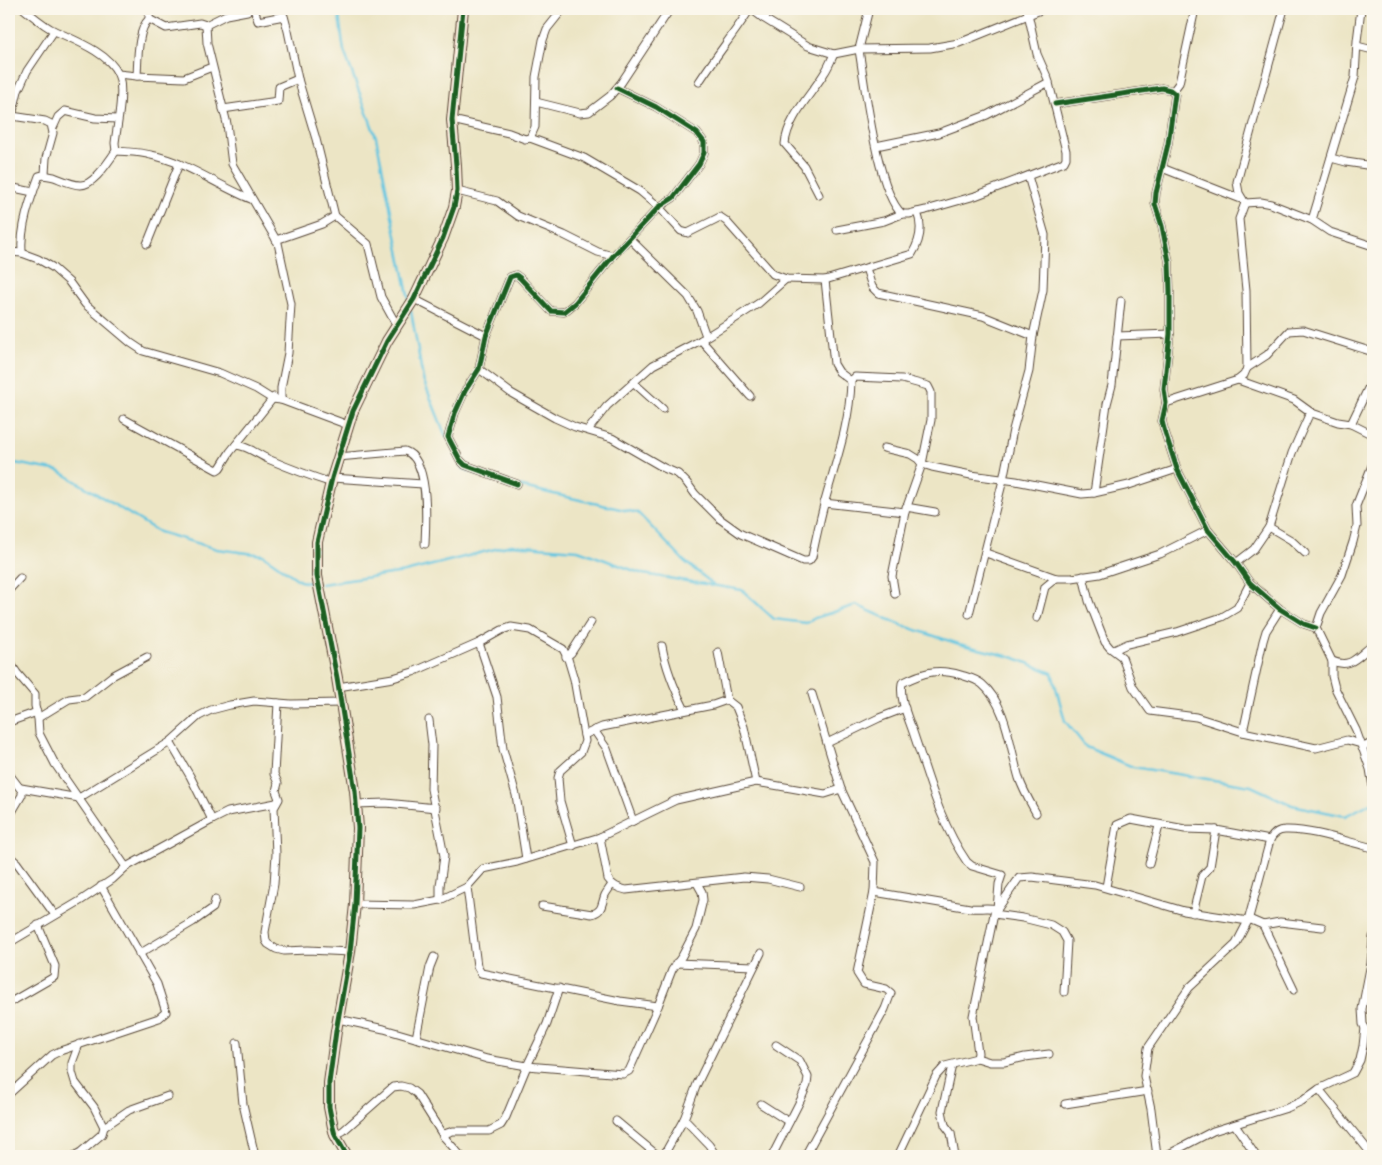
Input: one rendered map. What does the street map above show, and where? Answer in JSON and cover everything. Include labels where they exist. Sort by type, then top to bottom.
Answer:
[{"type":"street","points":[[22,253],[22,233],[39,176],[45,174],[79,185],[85,185],[98,174],[116,150],[120,88],[118,74],[109,62],[96,52],[66,35],[54,31],[24,9]]},
{"type":"street","points":[[137,76],[138,49],[144,24],[149,19],[149,9]]},
{"type":"street","points":[[149,19],[166,28],[200,23],[206,25],[226,16],[250,9]]},
{"type":"street","points":[[254,9],[258,21],[284,16],[298,80],[316,139],[335,216],[368,244],[381,297],[397,326]]},
{"type":"street","points":[[347,1156],[335,1135],[329,1107],[329,1083],[350,952],[358,828],[341,704],[318,576],[317,542],[348,425],[386,342],[414,300],[443,238],[454,207],[457,191],[452,120],[463,9]]},
{"type":"street","points":[[530,138],[535,127],[536,78],[543,40],[548,28],[563,9]]},
{"type":"street","points":[[536,102],[574,112],[589,112],[610,96],[617,88],[670,9]]},
{"type":"street","points":[[699,82],[750,9],[808,46],[834,54],[859,49],[930,48],[959,44],[1028,11],[1043,9]]},
{"type":"street","points":[[763,18],[773,9]]},
{"type":"street","points":[[869,9],[859,49],[877,158],[894,206],[902,214]]},
{"type":"street","points":[[1173,92],[1179,83],[1195,9]]},
{"type":"street","points":[[1166,403],[1238,380],[1244,375],[1247,368],[1246,290],[1239,219],[1243,201],[1237,182],[1284,9]]},
{"type":"street","points":[[1312,220],[1355,77],[1356,46],[1361,9]]},
{"type":"street","points":[[837,230],[884,221],[902,214],[917,212],[975,196],[1064,162],[1066,158],[1055,104],[1049,82],[1037,54],[1028,11]]},
{"type":"street","points":[[206,25],[207,43],[223,109],[232,164],[276,240],[291,304],[288,353],[281,388],[281,400]]},
{"type":"street","points":[[9,128],[12,116],[12,102],[27,71],[54,31]]},
{"type":"street","points":[[1356,46],[1373,50]]},
{"type":"street","points":[[819,195],[804,166],[784,144],[786,136],[809,93],[826,72],[834,54]]},
{"type":"street","points":[[118,74],[184,78],[212,67]]},
{"type":"street","points":[[223,109],[278,101],[279,87],[298,80]]},
{"type":"street","points":[[876,146],[939,133],[987,115],[1049,82]]},
{"type":"street","points":[[517,484],[465,465],[460,460],[448,437],[465,391],[479,368],[486,336],[510,276],[516,275],[520,278],[551,310],[564,312],[576,302],[613,256],[659,207],[673,198],[699,164],[704,153],[704,142],[697,133],[656,107],[617,88]]},
{"type":"street","points":[[1055,104],[1162,88],[1175,94],[1155,204],[1162,226],[1169,262],[1170,334],[1164,390],[1166,403],[1162,421],[1177,469],[1208,530],[1250,583],[1280,609],[1304,624],[1316,628]]},
{"type":"street","points":[[45,174],[46,158],[53,128],[58,117],[65,111],[95,118],[117,120]]},
{"type":"street","points":[[12,116],[44,121],[51,124],[53,128]]},
{"type":"street","points":[[452,120],[509,133],[525,139],[530,138],[584,158],[640,190],[681,231],[688,233],[720,217],[726,221],[773,274],[786,279],[825,280],[912,254],[919,241],[920,220],[917,212]]},
{"type":"street","points":[[116,150],[152,155],[179,164],[234,193],[251,199]]},
{"type":"street","points":[[1331,158],[1373,166]]},
{"type":"street","points":[[147,244],[179,164]]},
{"type":"street","points":[[1162,168],[1243,201],[1271,204],[1312,220],[1330,232],[1373,246]]},
{"type":"street","points":[[969,614],[986,553],[1011,438],[1029,371],[1033,336],[1044,282],[1045,235],[1028,176]]},
{"type":"street","points":[[9,187],[33,192]]},
{"type":"street","points":[[457,191],[497,201],[518,216],[564,235],[598,252],[613,256]]},
{"type":"street","points":[[276,240],[322,224],[335,216]]},
{"type":"street","points":[[630,239],[688,296],[697,311],[704,338],[750,396]]},
{"type":"street","points":[[9,252],[22,253],[52,267],[69,282],[85,304],[143,351],[220,373],[256,389],[272,399],[281,400],[348,425]]},
{"type":"street","points":[[866,268],[872,287],[878,293],[983,316],[1033,336]]},
{"type":"street","points":[[588,430],[606,406],[653,365],[704,338],[759,303],[786,279]]},
{"type":"street","points":[[825,280],[834,364],[839,372],[851,381]]},
{"type":"street","points":[[414,300],[486,336]]},
{"type":"street","points":[[1094,494],[1107,404],[1112,385],[1121,301]]},
{"type":"street","points":[[1247,368],[1267,355],[1289,331],[1296,329],[1373,352]]},
{"type":"street","points":[[1117,336],[1170,334]]},
{"type":"street","points":[[479,368],[511,393],[555,418],[575,427],[612,438],[678,474],[720,519],[741,534],[803,561],[809,561],[812,557],[824,503],[846,428],[851,381],[855,377],[893,378],[928,386],[931,392],[931,420],[922,464],[905,509],[892,576],[895,594]]},
{"type":"street","points":[[1351,424],[1373,378]]},
{"type":"street","points":[[1238,380],[1294,400],[1312,413],[1338,422],[1351,424],[1373,435]]},
{"type":"street","points":[[634,383],[663,409]]},
{"type":"street","points":[[124,419],[216,470],[220,468],[281,388]]},
{"type":"street","points":[[1236,563],[1254,549],[1269,527],[1292,453],[1308,417],[1312,413]]},
{"type":"street","points":[[243,436],[244,446]]},
{"type":"street","points":[[236,445],[244,446],[298,472],[332,481],[366,479],[395,484],[423,484]]},
{"type":"street","points":[[884,448],[910,454],[922,464],[961,473],[1003,480],[1016,480],[1082,494],[1094,494],[1129,485],[1177,469]]},
{"type":"street","points":[[338,457],[405,451],[411,453],[418,461],[427,505],[425,544]]},
{"type":"street","points":[[1373,463],[1356,506],[1357,526],[1342,575],[1321,613],[1316,628],[1332,661],[1332,676],[1335,688],[1356,730],[1370,769],[1373,787]]},
{"type":"street","points":[[824,503],[935,512]]},
{"type":"street","points":[[1269,527],[1291,540],[1305,553]]},
{"type":"street","points":[[986,553],[1056,578],[1072,578],[1100,574],[1160,554],[1208,530]]},
{"type":"street","points":[[1084,576],[1094,614],[1106,642],[1122,656],[1133,686],[1150,710],[1196,717],[1243,732],[1316,748],[1347,740],[1362,746],[1373,742]]},
{"type":"street","points":[[9,590],[20,578]]},
{"type":"street","points":[[1037,618],[1045,587],[1056,578]]},
{"type":"street","points":[[1114,650],[1127,644],[1177,632],[1222,617],[1237,608],[1250,583]]},
{"type":"street","points":[[1243,732],[1266,631],[1280,609]]},
{"type":"street","points":[[566,657],[572,653],[591,622]]},
{"type":"street","points":[[338,687],[392,678],[413,672],[511,627],[530,630],[563,650],[574,679],[584,735],[581,752],[560,771],[558,778],[560,801],[573,846]]},
{"type":"street","points":[[479,643],[497,697],[503,749],[516,795],[526,860]]},
{"type":"street","points":[[1332,661],[1346,665],[1373,645]]},
{"type":"street","points":[[662,646],[671,682],[685,710]]},
{"type":"street","points":[[718,652],[727,700],[736,707],[744,727],[756,782]]},
{"type":"street","points":[[9,722],[37,715],[69,699],[84,697],[112,676],[147,657]]},
{"type":"street","points":[[9,661],[35,694],[39,733],[55,764],[126,867]]},
{"type":"street","points":[[1036,813],[1020,781],[1000,712],[992,695],[980,682],[946,671],[932,671],[902,683],[901,691],[905,708],[925,772],[944,823],[964,858],[972,866],[1019,878],[1032,877],[1106,887],[1193,913],[1249,920],[1263,925],[1280,922],[1322,927]]},
{"type":"street","points":[[805,1156],[885,1009],[891,993],[886,989],[864,984],[857,973],[874,892],[875,862],[841,789],[812,694]]},
{"type":"street","points":[[584,735],[594,730],[713,705],[727,700]]},
{"type":"street","points":[[21,788],[79,798],[170,742],[199,716],[211,710],[230,705],[254,701],[341,704]]},
{"type":"street","points":[[278,703],[274,774],[278,783],[276,791],[279,799],[274,808],[274,884],[265,932],[266,941],[276,949],[284,951],[350,952]]},
{"type":"street","points":[[827,743],[878,718],[905,708]]},
{"type":"street","points":[[429,720],[432,745],[432,788],[444,856],[440,900]]},
{"type":"street","points":[[594,730],[607,749],[633,821]]},
{"type":"street","points":[[170,742],[212,820]]},
{"type":"street","points":[[9,774],[21,788],[22,795],[9,817]]},
{"type":"street","points":[[354,904],[414,905],[440,900],[467,887],[483,869],[526,860],[600,838],[676,800],[756,782],[825,794],[841,789]]},
{"type":"street","points":[[9,943],[80,901],[113,879],[126,867],[212,820],[228,812],[276,803]]},
{"type":"street","points":[[356,804],[386,803],[436,808]]},
{"type":"street","points":[[1106,887],[1118,823],[1131,819],[1159,826],[1216,830],[1270,840]]},
{"type":"street","points":[[1149,864],[1159,826]]},
{"type":"street","points":[[1193,913],[1202,876],[1210,867],[1216,830]]},
{"type":"street","points":[[1157,1156],[1148,1091],[1144,1076],[1148,1048],[1190,988],[1236,944],[1249,920],[1272,835],[1278,831],[1285,830],[1318,834],[1373,848]]},
{"type":"street","points":[[600,838],[608,879],[617,888],[626,890],[676,884],[697,884],[744,877],[768,879],[800,887]]},
{"type":"street","points":[[9,856],[17,863],[55,915]]},
{"type":"street","points":[[977,1058],[978,1052],[973,1016],[1002,875]]},
{"type":"street","points":[[995,912],[1019,878]]},
{"type":"street","points":[[542,906],[592,914],[598,912],[602,907],[605,895],[612,884]]},
{"type":"street","points":[[338,1019],[488,1058],[527,1066],[623,1074],[629,1071],[672,970],[682,956],[696,928],[703,900],[702,892],[697,884]]},
{"type":"street","points":[[9,1094],[52,1055],[79,1044],[159,1018],[166,1012],[157,984],[101,886]]},
{"type":"street","points":[[467,887],[477,966],[481,974],[658,1006]]},
{"type":"street","points":[[874,892],[970,908],[982,909],[988,907],[995,912],[1051,925],[1062,932],[1067,941],[1064,992]]},
{"type":"street","points":[[139,954],[213,908],[215,900]]},
{"type":"street","points":[[9,1003],[54,977],[55,966],[38,925]]},
{"type":"street","points":[[1263,925],[1294,990]]},
{"type":"street","points":[[1373,937],[1372,963],[1362,1009],[1363,1024],[1373,1036]]},
{"type":"street","points":[[616,1121],[656,1155],[661,1156],[665,1153],[684,1119],[697,1084],[761,953]]},
{"type":"street","points":[[416,1038],[430,967],[434,956]]},
{"type":"street","points":[[676,963],[754,966]]},
{"type":"street","points":[[444,1138],[447,1133],[453,1131],[489,1131],[501,1125],[547,1024],[559,988]]},
{"type":"street","points":[[1165,1156],[1213,1131],[1287,1108],[1319,1089],[1353,1073],[1360,1060],[1365,1028]]},
{"type":"street","points":[[79,1044],[72,1063],[75,1082],[94,1106],[104,1127]]},
{"type":"street","points":[[237,1044],[243,1104],[255,1156]]},
{"type":"street","points":[[772,1156],[807,1085],[808,1077],[800,1061],[776,1045]]},
{"type":"street","points":[[62,1050],[72,1063]]},
{"type":"street","points":[[898,1156],[936,1076],[945,1066],[977,1058],[990,1062],[1004,1062],[1049,1054]]},
{"type":"street","points":[[952,1065],[942,1111],[945,1125],[951,1133],[955,1156]]},
{"type":"street","points":[[335,1135],[343,1131],[393,1087],[401,1086],[409,1088],[416,1094],[444,1138],[461,1156]]},
{"type":"street","points":[[1319,1089],[1373,1156]]},
{"type":"street","points":[[1064,1104],[1148,1091]]},
{"type":"street","points":[[74,1156],[102,1134],[104,1127],[129,1110],[168,1096]]},
{"type":"street","points":[[761,1104],[789,1122]]},
{"type":"street","points":[[684,1119],[709,1145],[716,1156]]},
{"type":"street","points":[[1234,1125],[1256,1156]]},
{"type":"waterway","points":[[338,9],[344,51],[376,137],[409,300]]},
{"type":"waterway","points":[[411,311],[423,379],[446,437]]},
{"type":"waterway","points":[[9,462],[59,471],[159,532],[217,549],[263,555],[300,581],[315,584]]},
{"type":"waterway","points":[[462,466],[464,469],[507,484]]},
{"type":"waterway","points":[[518,486],[638,513],[684,561],[713,584]]},
{"type":"waterway","points":[[321,584],[405,572],[511,545],[578,550],[643,574],[742,590],[774,619],[806,623],[815,618],[856,605],[904,626],[959,644],[1015,658],[1052,673],[1065,721],[1086,747],[1133,767],[1251,786],[1292,805],[1345,816],[1373,802]]},
{"type":"cycle path","points":[[347,1156],[335,1135],[333,1127],[329,1107],[329,1083],[350,952],[355,904],[358,828],[355,791],[337,678],[317,576],[317,542],[332,478],[353,411],[387,341],[414,299],[443,238],[454,207],[457,191],[452,120],[463,9]]},
{"type":"cycle path","points":[[517,484],[465,465],[460,460],[448,437],[455,413],[465,391],[479,369],[486,336],[510,277],[516,275],[520,278],[551,311],[564,312],[575,303],[613,256],[659,207],[673,198],[699,164],[704,153],[704,142],[697,133],[656,107],[617,88]]},
{"type":"cycle path","points":[[1055,104],[1162,88],[1170,90],[1175,94],[1168,144],[1155,204],[1162,226],[1169,262],[1170,334],[1164,389],[1166,403],[1162,421],[1164,429],[1177,469],[1208,530],[1250,583],[1280,609],[1304,624],[1316,628]]}]
